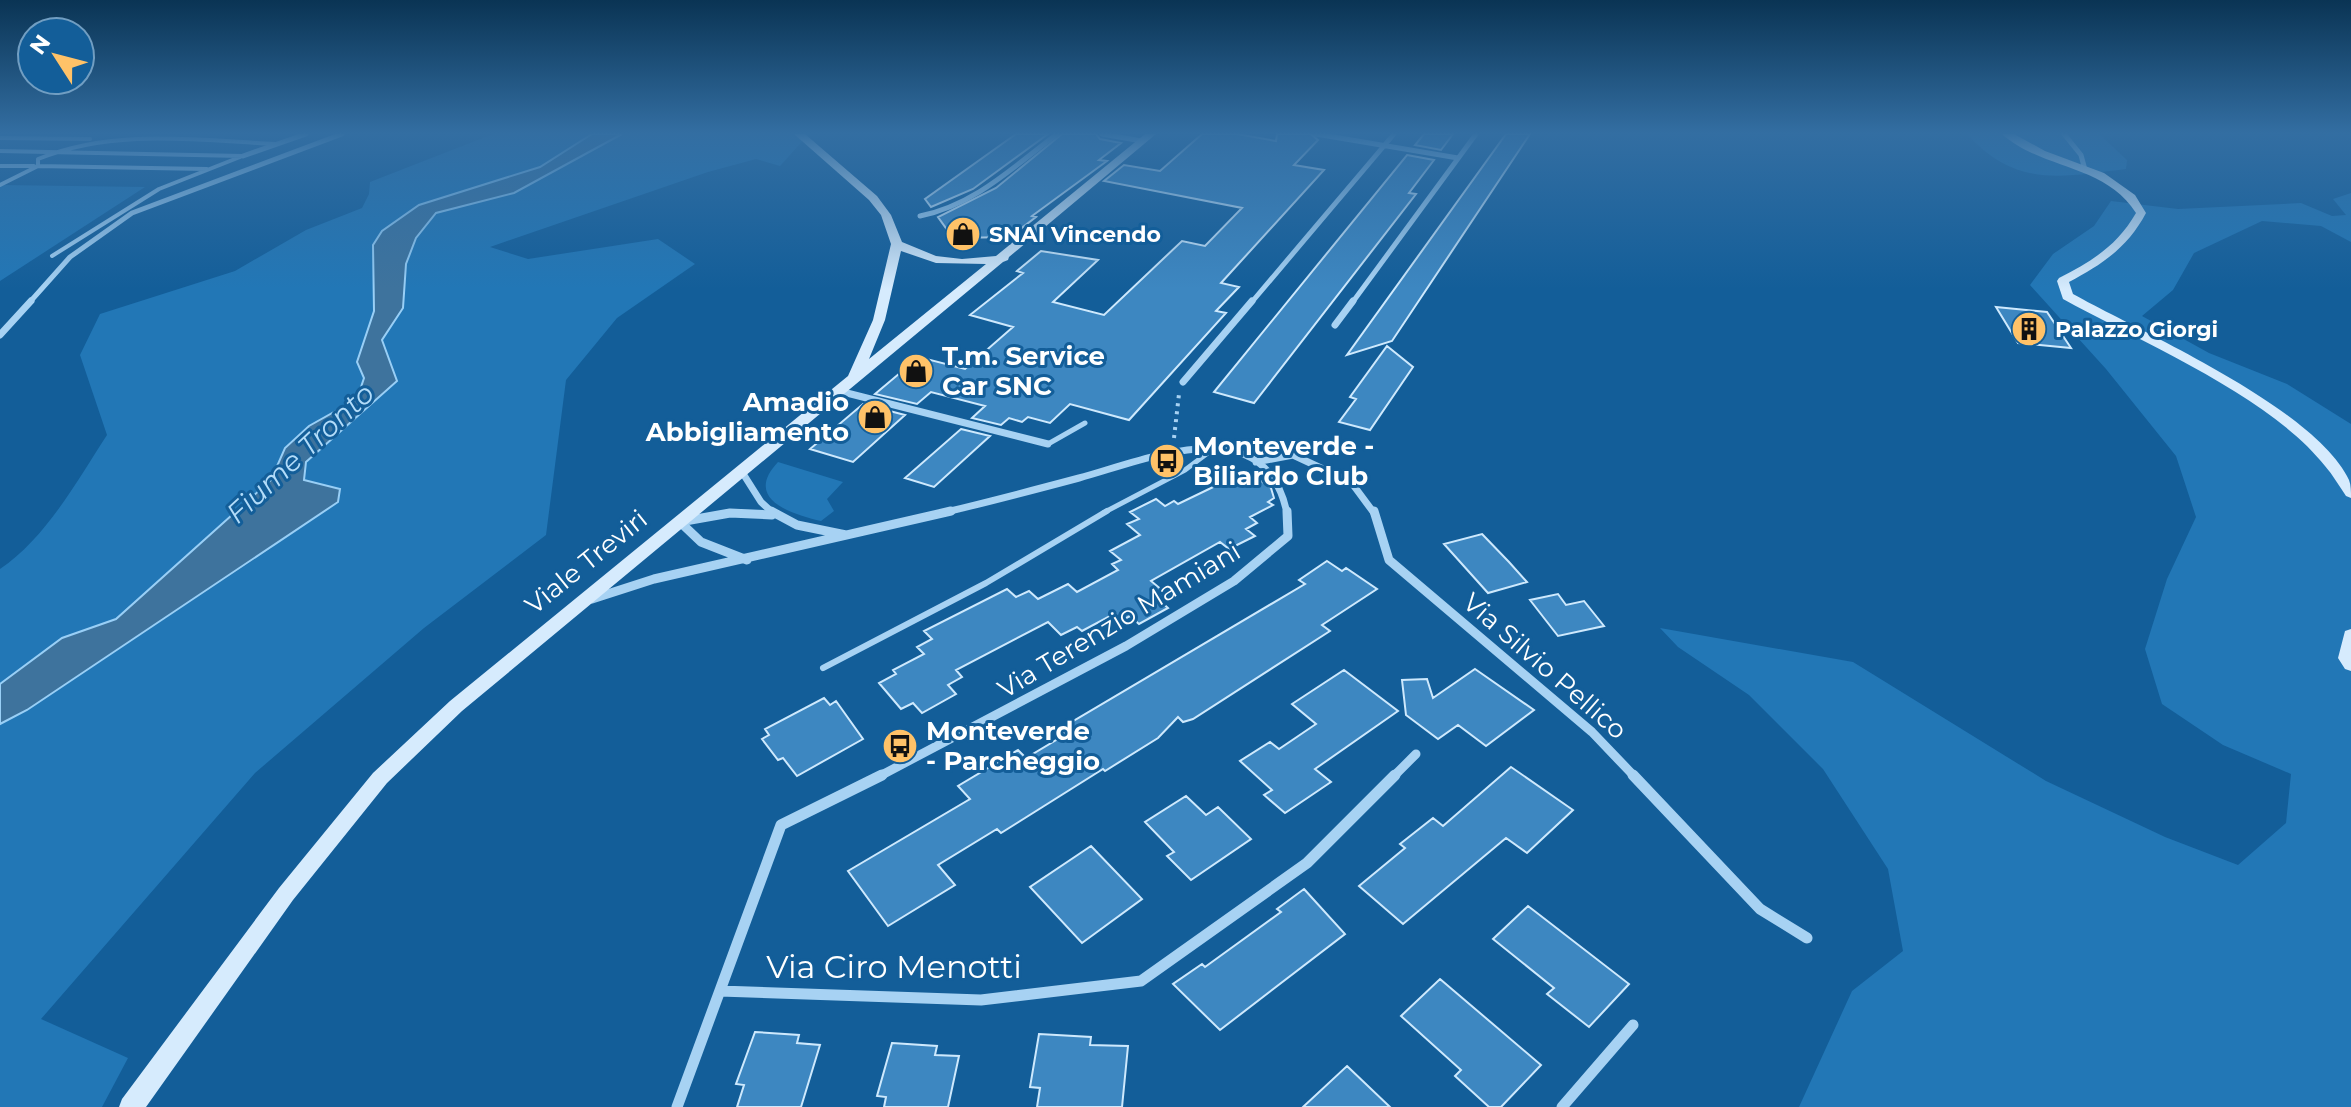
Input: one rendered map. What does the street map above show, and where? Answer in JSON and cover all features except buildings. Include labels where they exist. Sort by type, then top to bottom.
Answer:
[{"type":"street","points":[[0,335],[70,257],[132,213],[204,186]]},
{"type":"street","points":[[855,377],[879,320],[897,244],[886,215],[859,186]]},
{"type":"street","points":[[920,216],[943,214],[988,186]]},
{"type":"street","name":"Viale Treviri","points":[[131,1107],[286,894],[380,778],[456,706],[1090,186]]},
{"type":"street","points":[[1183,382],[1350,186]]},
{"type":"street","points":[[1335,325],[1438,186]]},
{"type":"street","points":[[2113,186],[2134,197],[2141,213],[2128,238],[2110,256],[2063,281],[2067,296],[2208,370],[2273,413],[2338,466],[2351,493]]},
{"type":"street","points":[[897,244],[925,259],[941,262],[1005,257]]},
{"type":"street","points":[[839,391],[1048,444]]},
{"type":"street","name":"Via Terenzio Mamiani","points":[[580,603],[654,579],[851,535],[1188,448],[1216,447],[1255,462],[1279,479],[1289,506],[1288,536],[1273,553],[1112,654],[986,723],[781,825],[677,1107]]},
{"type":"street","name":"Via Silvio Pellico","points":[[1255,462],[1293,455],[1351,482],[1373,509],[1389,560],[1592,732],[1760,909],[1807,938]]},
{"type":"street","points":[[742,472],[754,499],[772,515]]},
{"type":"street","name":"Via Terenzio Mamiani","points":[[680,522],[730,513],[772,515],[806,529],[851,535]]},
{"type":"street","points":[[680,522],[701,542],[747,560]]},
{"type":"street","points":[[2351,635],[2347,658],[2351,665]]},
{"type":"street","name":"Via Ciro Menotti","points":[[720,991],[981,1000],[1141,981],[1307,863],[1416,754]]},
{"type":"street","points":[[1562,1107],[1633,1025]]},
{"type":"lane","points":[[52,256],[167,186]]},
{"type":"lane","points":[[1048,444],[1085,423]]},
{"type":"lane","points":[[823,668],[986,583],[1086,522],[1185,470],[1216,447]]},
{"type":"shaded area","points":[[0,186],[145,187],[0,281]]},
{"type":"shaded area","points":[[370,186],[481,186],[419,205],[373,293],[374,311],[357,362],[364,378],[357,400],[309,426],[285,448],[271,480],[116,619],[62,638],[0,684],[0,569],[46,525],[107,435],[80,355],[100,314],[235,271],[306,230],[362,208]]},
{"type":"shaded area","points":[[527,186],[668,186],[490,247],[528,259],[658,239],[695,264],[617,318],[566,380],[546,535],[424,628],[255,773],[41,1019],[128,1058],[102,1107],[0,1107],[0,724],[27,710],[270,549],[340,489],[304,480],[306,461],[397,381],[382,340],[403,308],[406,264],[416,238],[436,213],[514,193]]},
{"type":"shaded area","points":[[2351,193],[2351,242],[2321,226],[2262,221],[2194,253],[2173,290],[2142,316],[2209,353],[2287,384],[2351,424],[2351,1107],[1799,1107],[1852,991],[1903,951],[1888,869],[1823,769],[1749,695],[1678,647],[1660,628],[1853,662],[2046,781],[2165,837],[2238,865],[2286,823],[2291,774],[2223,745],[2162,704],[2145,649],[2167,579],[2196,517],[2176,456],[2106,369],[2030,285],[2053,254],[2094,226],[2111,201],[2178,209],[2301,203],[2332,216],[2346,215],[2333,199]]},
{"type":"shaded area","points":[[778,462],[843,482],[827,499],[834,511],[821,521],[775,503],[768,495],[766,486]]},
{"type":"water","name":"Fiume Tronto","points":[[481,186],[527,186],[514,193],[436,213],[416,238],[406,264],[403,308],[382,340],[397,381],[306,462],[304,480],[340,489],[338,502],[27,710],[0,724],[0,684],[62,638],[116,619],[271,480],[285,448],[309,426],[357,399],[364,378],[357,362],[374,311],[373,245],[382,231],[419,205]]},
{"type":"place","name":"SNAI Vincendo","points":[[963,234]]},
{"type":"place","name":"Palazzo Giorgi","points":[[2029,329]]},
{"type":"place","name":"T.m. Service Car SNC","points":[[916,371]]},
{"type":"place","name":"Amadio Abbigliamento","points":[[875,417]]},
{"type":"place","name":"Monteverde - Biliardo Club","points":[[1167,461]]},
{"type":"place","name":"Monteverde - Parcheggio","points":[[900,746]]}]
